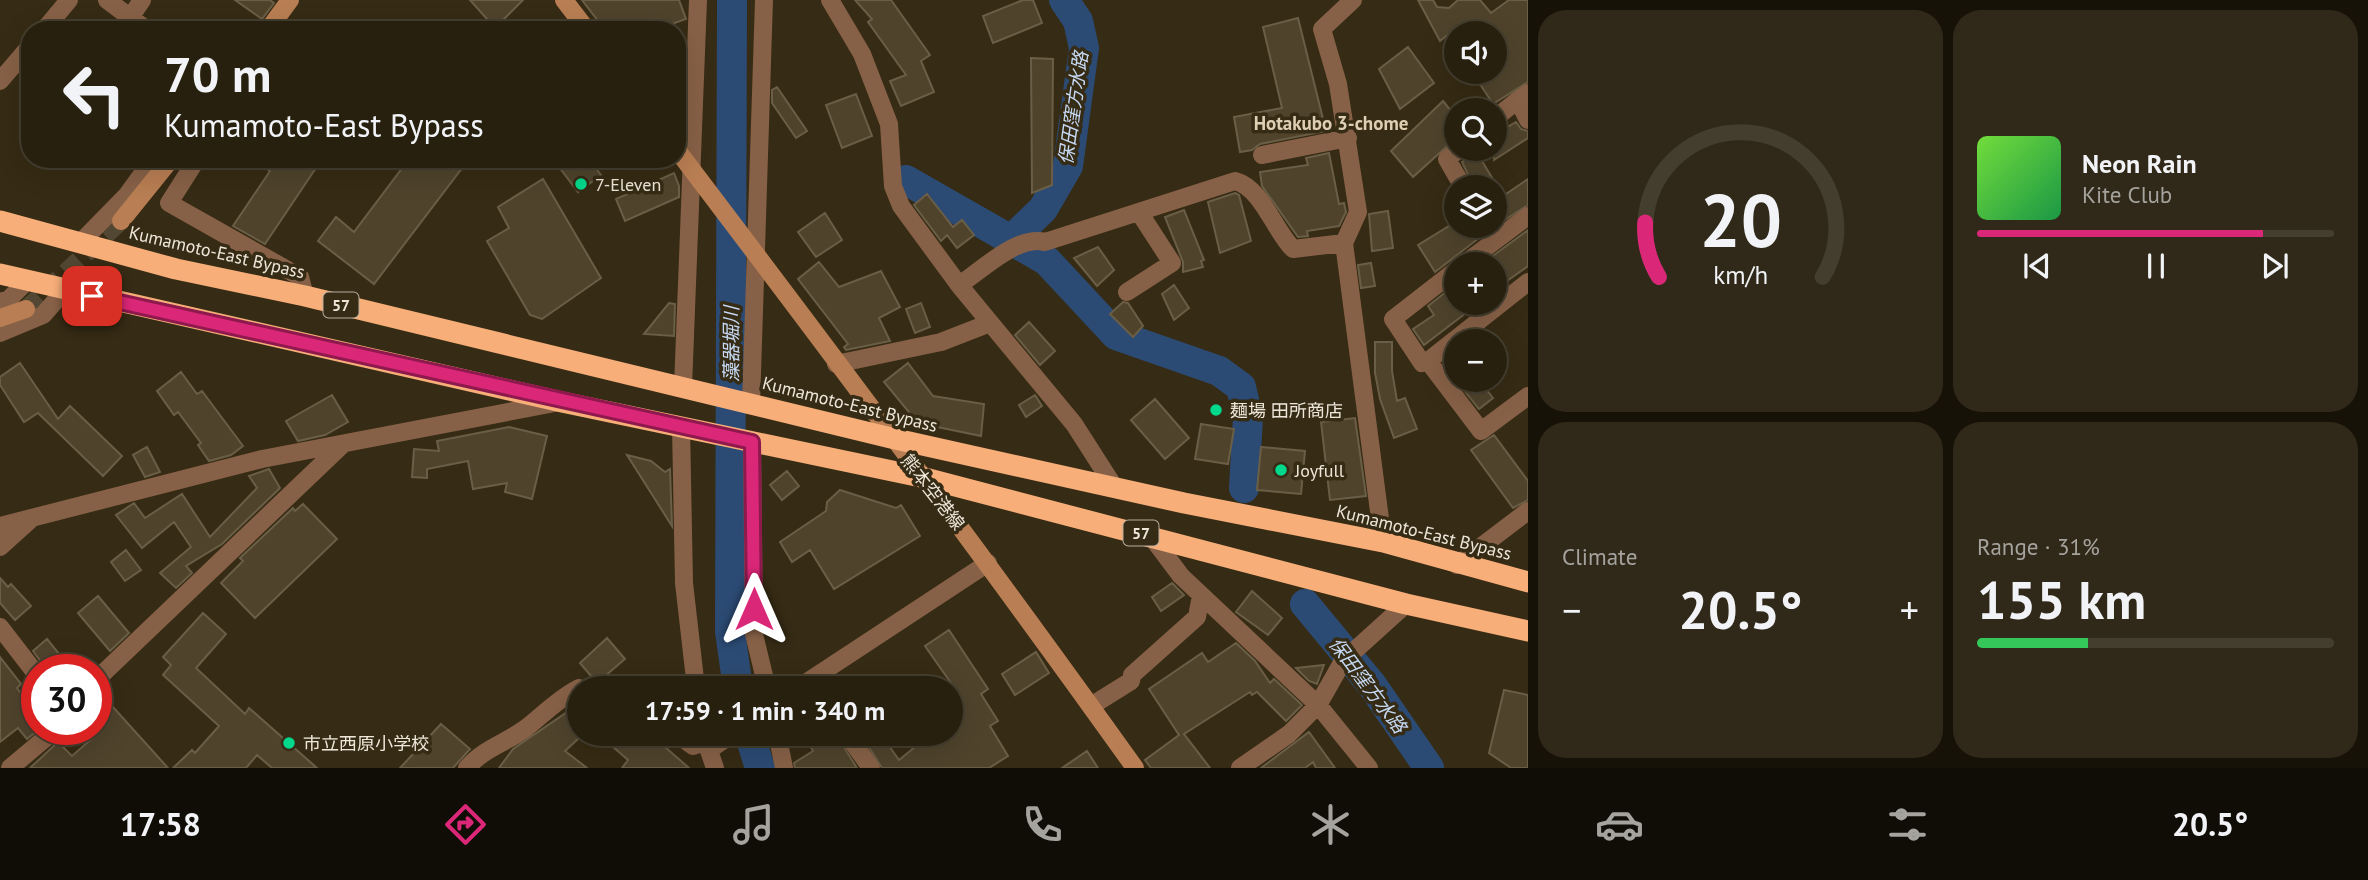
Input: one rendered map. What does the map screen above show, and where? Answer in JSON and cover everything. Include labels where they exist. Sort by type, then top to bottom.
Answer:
[{"type":"highway","name":"Kumamoto-East Bypass","points":[[0,221],[177,269],[305,296],[891,438],[1115,488],[1383,542],[1457,565],[1528,582]]},
{"type":"highway","name":"57","points":[[0,274],[562,402],[921,477],[1406,604],[1528,631]]},
{"type":"main road","points":[[275,21],[290,0]]},
{"type":"main road","points":[[564,0],[580,21]]},
{"type":"main road","name":"熊本空港線","points":[[686,162],[891,438],[988,563],[1135,768]]},
{"type":"main road","points":[[121,221],[164,168]]},
{"type":"main road","points":[[0,318],[26,309]]},
{"type":"street","points":[[52,21],[69,0]]},
{"type":"street","points":[[107,0],[134,21]]},
{"type":"street","points":[[130,18],[142,0]]},
{"type":"street","points":[[683,387],[696,175],[698,0]]},
{"type":"street","points":[[751,404],[764,0]]},
{"type":"street","points":[[831,0],[862,54],[889,124],[893,186],[901,206],[959,285],[1074,424],[1115,488]]},
{"type":"street","points":[[1353,0],[1322,29],[1338,84],[1358,212],[1344,243],[1383,542]]},
{"type":"street","points":[[0,81],[21,57]]},
{"type":"street","points":[[1507,109],[1523,96],[1528,120]]},
{"type":"street","points":[[1262,155],[1348,138]]},
{"type":"street","points":[[81,242],[127,195],[146,168]]},
{"type":"street","points":[[191,168],[169,203],[300,276],[305,296]]},
{"type":"street","points":[[959,285],[1016,248],[1036,240],[1045,243],[1235,181],[1248,186],[1284,241],[1293,249],[1344,243]]},
{"type":"street","points":[[1127,292],[1172,263],[1139,212]]},
{"type":"street","points":[[1507,226],[1528,216]]},
{"type":"street","points":[[1474,252],[1487,238]]},
{"type":"street","points":[[1444,280],[1393,318],[1422,363],[1528,282]]},
{"type":"street","points":[[0,302],[9,299],[27,281]]},
{"type":"street","points":[[0,334],[43,315],[65,290]]},
{"type":"street","points":[[836,364],[941,342],[990,323]]},
{"type":"street","points":[[1428,361],[1481,431],[1528,396]]},
{"type":"street","points":[[0,526],[262,459],[562,402]]},
{"type":"street","points":[[681,427],[684,583],[695,676]]},
{"type":"street","points":[[752,442],[754,634],[764,676]]},
{"type":"street","points":[[112,665],[341,446]]},
{"type":"street","points":[[1457,565],[1528,511]]},
{"type":"street","points":[[0,547],[34,516]]},
{"type":"street","points":[[1151,536],[1181,576],[1318,705],[1368,768]]},
{"type":"street","points":[[819,676],[988,563]]},
{"type":"street","points":[[1091,706],[1132,681],[1132,675],[1197,617],[1201,595]]},
{"type":"street","points":[[1240,768],[1289,734],[1318,705],[1343,661],[1406,604]]},
{"type":"street","points":[[0,627],[21,654]]},
{"type":"street","points":[[477,765],[567,694]]},
{"type":"street","points":[[10,768],[37,745]]},
{"type":"street","points":[[707,746],[715,768]]},
{"type":"street","points":[[780,746],[784,768]]},
{"type":"street","points":[[855,746],[871,768]]},
{"type":"building","points":[[235,0],[270,0],[274,3],[262,19]]},
{"type":"building","points":[[470,0],[523,0],[502,21],[489,21]]},
{"type":"building","points":[[582,0],[679,0],[686,19],[680,21],[598,21]]},
{"type":"building","points":[[855,0],[891,0],[930,55],[921,61],[934,92],[901,106],[890,81],[906,75],[868,22],[872,19]]},
{"type":"building","points":[[1023,0],[1033,0],[1042,23],[993,43],[983,16]]},
{"type":"building","points":[[1418,0],[1433,0],[1437,7],[1449,8],[1458,0],[1480,0],[1491,13],[1509,0],[1528,0],[1528,82],[1503,98],[1489,98],[1480,84],[1507,84],[1507,21],[1444,21],[1444,38],[1440,41]]},
{"type":"building","points":[[1298,18],[1326,131],[1260,144],[1252,150],[1240,152],[1234,117],[1282,108],[1263,27]]},
{"type":"building","points":[[1408,47],[1434,83],[1400,109],[1379,69]]},
{"type":"building","points":[[1031,58],[1053,59],[1052,185],[1032,193]]},
{"type":"building","points":[[777,87],[807,131],[796,138],[772,103],[772,90]]},
{"type":"building","points":[[856,94],[872,136],[842,148],[826,105]]},
{"type":"building","points":[[1443,101],[1444,149],[1413,177],[1391,151]]},
{"type":"building","points":[[1516,122],[1521,129],[1528,131],[1528,138],[1507,152],[1507,127]]},
{"type":"building","points":[[1329,153],[1339,204],[1344,203],[1346,212],[1339,226],[1307,231],[1308,236],[1298,237],[1262,186],[1260,172],[1308,165],[1306,158]]},
{"type":"building","points":[[1482,161],[1490,175],[1468,175],[1462,162]]},
{"type":"building","points":[[266,168],[316,168],[265,244],[233,226],[270,171]]},
{"type":"building","points":[[402,168],[462,168],[374,284],[318,241],[336,217],[354,232]]},
{"type":"building","name":"7-Eleven","points":[[560,168],[596,168],[601,175],[578,192]]},
{"type":"building","points":[[674,173],[679,186],[679,197],[625,221],[616,199]]},
{"type":"building","points":[[543,179],[601,278],[542,319],[530,315],[487,241],[509,228],[498,207]]},
{"type":"building","points":[[1528,179],[1528,205],[1507,219],[1507,193]]},
{"type":"building","points":[[1235,193],[1239,195],[1251,241],[1220,253],[1208,202]]},
{"type":"building","points":[[927,194],[953,227],[962,220],[974,235],[957,248],[947,235],[941,241],[914,205]]},
{"type":"building","points":[[1184,210],[1204,260],[1201,261],[1203,267],[1183,272],[1183,262],[1165,217]]},
{"type":"building","points":[[1388,211],[1393,248],[1372,251],[1369,214]]},
{"type":"building","points":[[825,213],[842,240],[816,257],[798,232]]},
{"type":"building","points":[[1444,229],[1444,238],[1479,238],[1461,252],[1444,252],[1444,265],[1435,272],[1418,245]]},
{"type":"building","points":[[1528,230],[1528,266],[1507,281],[1507,252],[1498,252]]},
{"type":"building","points":[[1098,247],[1114,270],[1097,286],[1074,258]]},
{"type":"building","points":[[819,262],[839,287],[881,271],[900,307],[879,318],[890,341],[846,350],[844,347],[848,344],[798,279]]},
{"type":"building","points":[[1371,263],[1375,286],[1361,288],[1358,265]]},
{"type":"building","points":[[1174,285],[1189,308],[1174,320],[1162,294]]},
{"type":"building","points":[[1444,293],[1444,315],[1463,315],[1424,345],[1413,329],[1434,315],[1428,306]]},
{"type":"building","points":[[1123,302],[1128,303],[1143,326],[1133,337],[1110,314]]},
{"type":"building","points":[[669,303],[675,304],[674,336],[644,334]]},
{"type":"building","points":[[921,303],[930,327],[915,333],[906,309]]},
{"type":"building","points":[[1029,322],[1055,351],[1040,365],[1015,335]]},
{"type":"building","points":[[1375,342],[1392,342],[1392,371],[1397,401],[1405,398],[1417,429],[1394,438],[1380,399],[1375,373]]},
{"type":"building","points":[[20,363],[58,419],[70,406],[122,456],[103,476],[38,413],[24,422],[0,385],[0,377]]},
{"type":"building","points":[[908,363],[933,396],[984,404],[981,436],[918,423],[884,382]]},
{"type":"building","points":[[181,372],[197,394],[202,391],[243,446],[231,455],[209,461],[198,445],[201,443],[178,412],[174,415],[157,391]]},
{"type":"building","points":[[1466,392],[1488,392],[1493,398],[1479,409]]},
{"type":"building","points":[[332,395],[348,422],[325,435],[298,441],[286,421]]},
{"type":"building","points":[[1035,395],[1042,406],[1026,417],[1019,405]]},
{"type":"building","points":[[1155,399],[1189,438],[1165,459],[1131,420]]},
{"type":"building","points":[[1355,418],[1366,496],[1330,500],[1321,422]]},
{"type":"building","points":[[1201,424],[1234,429],[1228,464],[1195,459]]},
{"type":"building","points":[[509,427],[547,436],[532,499],[505,492],[507,483],[473,489],[468,461],[427,469],[427,478],[412,477],[414,449],[439,451],[437,441]]},
{"type":"building","points":[[1494,435],[1528,481],[1528,500],[1513,508],[1471,450]]},
{"type":"building","points":[[147,447],[160,472],[145,477],[133,455]]},
{"type":"building","name":"Joyfull","points":[[1261,447],[1305,451],[1301,494],[1257,490]]},
{"type":"building","points":[[627,455],[651,461],[665,472],[670,469],[672,526]]},
{"type":"building","points":[[269,469],[280,488],[222,544],[186,566],[192,573],[176,588],[160,573],[191,547],[174,522],[142,548],[116,515],[134,503],[145,518],[182,494],[210,537],[257,488],[249,476]]},
{"type":"building","points":[[787,471],[799,486],[782,500],[770,485]]},
{"type":"building","points":[[840,490],[896,508],[901,505],[920,536],[834,589],[810,550],[792,562],[780,542],[826,511],[827,502]]},
{"type":"building","points":[[303,504],[337,539],[255,618],[221,583],[243,561],[240,558],[293,508],[295,511]]},
{"type":"building","points":[[126,550],[141,570],[125,581],[111,562]]},
{"type":"building","points":[[0,578],[8,587],[11,584],[31,606],[15,620],[0,603]]},
{"type":"building","points":[[1172,583],[1184,595],[1161,611],[1152,597]]},
{"type":"building","points":[[1252,591],[1282,618],[1268,635],[1236,612]]},
{"type":"building","points":[[98,596],[129,633],[110,651],[78,613]]},
{"type":"building","points":[[203,613],[226,634],[196,668],[245,714],[249,708],[317,768],[272,768],[257,755],[246,768],[173,768],[192,750],[195,753],[219,726],[163,675],[171,665],[163,657]]},
{"type":"building","points":[[949,630],[988,689],[981,694],[998,721],[990,726],[1008,756],[989,768],[882,768],[868,746],[889,746],[899,760],[916,746],[963,746],[963,676],[946,676],[925,646]]},
{"type":"building","points":[[607,638],[625,659],[605,676],[591,676],[580,663]]},
{"type":"building","points":[[47,639],[59,654],[35,654],[33,651]]},
{"type":"building","points":[[1236,643],[1255,661],[1270,683],[1274,679],[1302,705],[1286,721],[1257,692],[1252,695],[1250,692],[1184,734],[1210,768],[1151,768],[1145,760],[1179,735],[1149,689],[1202,653],[1208,662]]},
{"type":"building","points":[[1036,652],[1049,673],[1015,695],[1002,674]]},
{"type":"building","points":[[0,657],[21,684],[17,688],[21,694],[21,732],[18,728],[0,742]]},
{"type":"building","points":[[1324,665],[1317,684],[1309,681],[1296,668]]},
{"type":"building","points":[[1504,690],[1528,695],[1528,768],[1511,768],[1489,753]]},
{"type":"building","points":[[112,706],[168,768],[30,768],[55,745],[61,745],[72,756],[84,745],[112,745]]},
{"type":"building","points":[[567,712],[567,746],[570,746],[565,751],[587,768],[499,768],[513,749]]},
{"type":"building","points":[[441,724],[470,749],[453,768],[400,768]]},
{"type":"building","points":[[1309,732],[1335,768],[1316,768],[1313,762],[1305,768],[1261,768]]},
{"type":"building","points":[[612,746],[664,746],[689,768],[622,768],[628,760]]},
{"type":"building","points":[[810,746],[843,746],[857,768],[795,768],[794,763],[813,751]]},
{"type":"building","points":[[1087,751],[1098,768],[1062,768]]},
{"type":"waterway","name":"藻器堀川","points":[[732,0],[730,632],[736,676]]},
{"type":"waterway","name":"保田窪方水路","points":[[1064,0],[1078,21],[1084,48],[1068,166],[1043,209],[1011,240],[1047,261],[1116,335],[1219,371],[1241,387],[1248,417],[1244,488]]},
{"type":"waterway","points":[[906,180],[1011,240]]},
{"type":"waterway","name":"保田窪方水路","points":[[1305,604],[1372,685],[1429,768]]},
{"type":"waterway","name":"藻器堀川","points":[[753,746],[760,768]]},
{"type":"tunnel","points":[[26,309],[121,221]]},
{"type":"place","name":"7-Eleven","points":[[581,184]]},
{"type":"place","name":"麺場 田所商店","points":[[1216,410]]},
{"type":"place","name":"Joyfull","points":[[1281,470]]},
{"type":"place","name":"市立西原小学校","points":[[289,743]]},
{"type":"district","name":"Hotakubo 3-chome","points":[[1331,123]]},
{"type":"route","points":[[92,296],[752,442],[754,609]]}]
